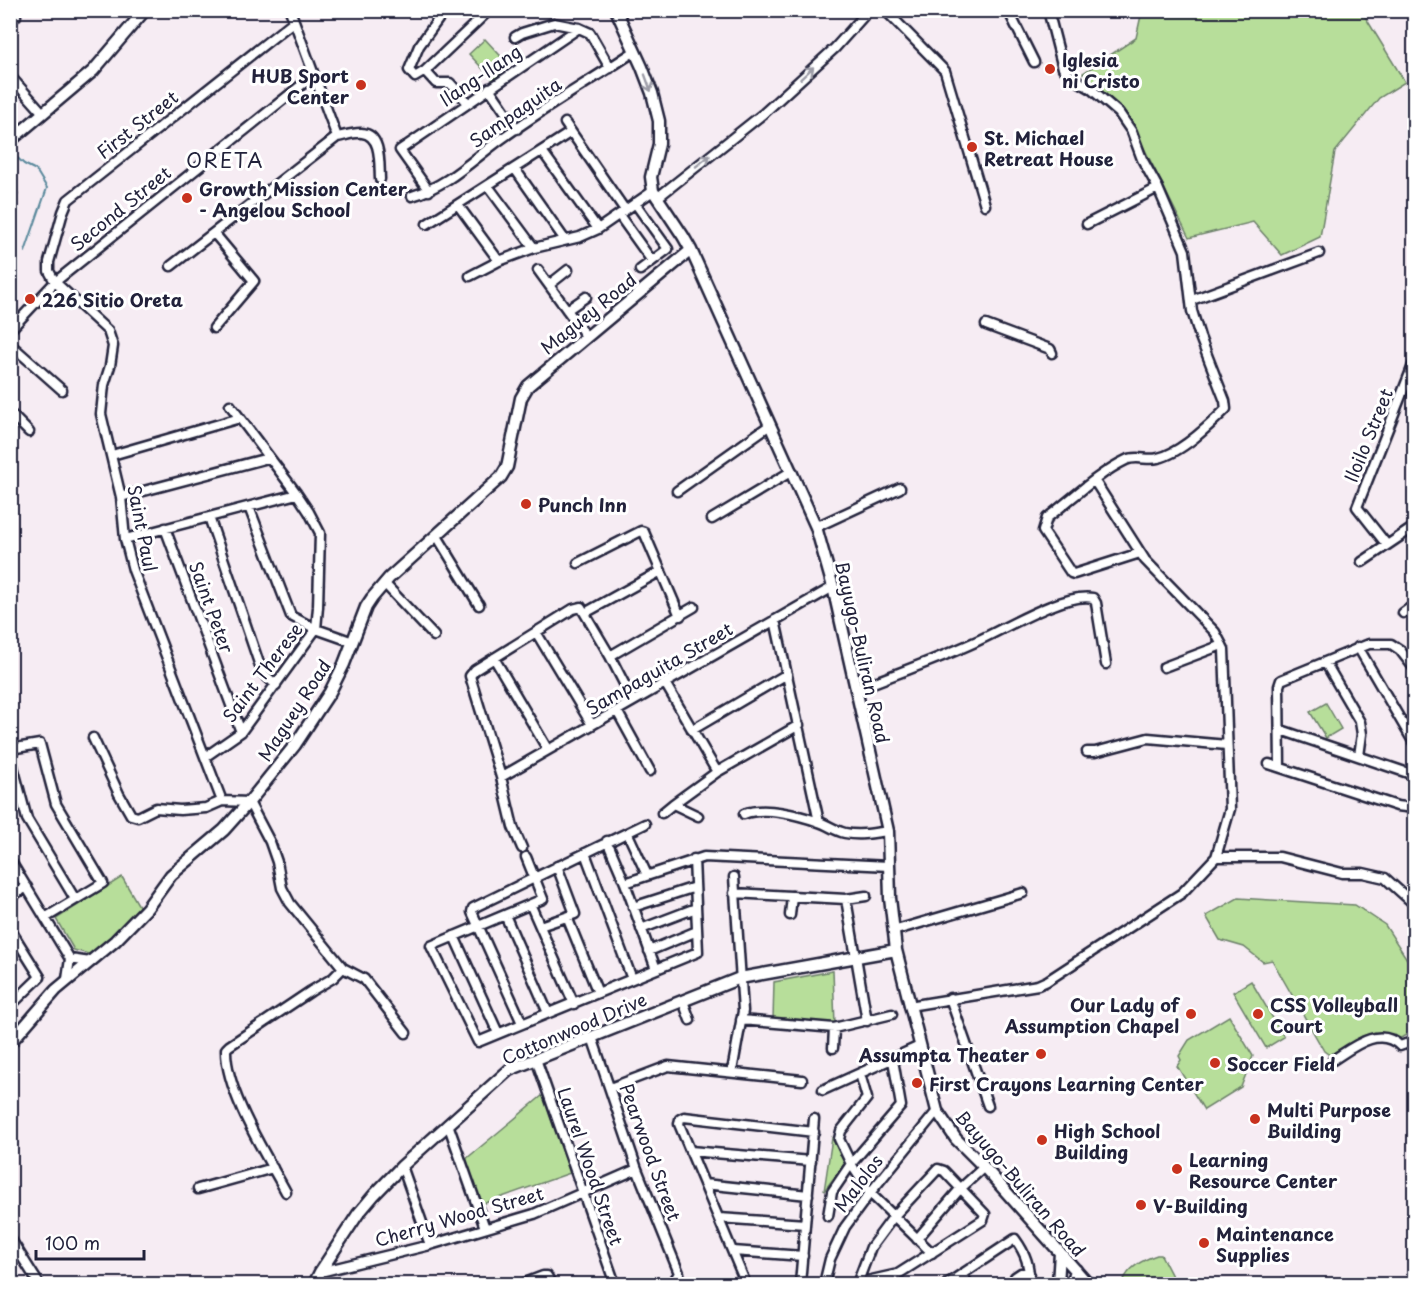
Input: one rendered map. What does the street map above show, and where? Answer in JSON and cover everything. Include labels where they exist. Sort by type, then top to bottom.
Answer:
[{"type":"street","points":[[11,140],[93,71],[141,15],[129,10]]},
{"type":"street","points":[[290,10],[337,137]]},
{"type":"street","points":[[445,10],[419,46],[409,70],[415,77],[425,71],[484,15],[482,10]]},
{"type":"street","points":[[616,10],[652,93],[659,121],[659,144],[651,177],[655,194]]},
{"type":"street","points":[[470,276],[499,261],[534,248],[580,237],[598,229],[635,203],[655,194],[764,113],[835,48],[869,10]]},
{"type":"street","points":[[885,10],[945,71],[985,205]]},
{"type":"street","points":[[1008,10],[1034,62]]},
{"type":"street","points":[[1048,10],[1063,68],[1071,77],[1090,88],[1119,113],[1132,132],[1142,159],[1158,188],[1185,251],[1192,311],[1225,401],[1226,409],[1180,448],[1155,459],[1128,459],[1094,480],[1047,519],[1043,531],[1074,574],[1140,553]]},
{"type":"street","name":"First Street","points":[[55,282],[49,271],[49,262],[63,212],[69,200],[294,21]]},
{"type":"street","points":[[515,37],[554,23],[579,28],[590,33],[610,68]]},
{"type":"street","name":"Ilang-Ilang","points":[[429,191],[400,150],[579,28]]},
{"type":"street","name":"Sampaguita","points":[[412,196],[429,191],[517,129],[635,51]]},
{"type":"street","points":[[425,71],[436,83],[450,83],[468,103]]},
{"type":"street","name":"Second Street","points":[[10,330],[55,282],[314,75]]},
{"type":"street","points":[[10,76],[43,113]]},
{"type":"street","points":[[489,88],[517,129]]},
{"type":"street","points":[[565,123],[652,261]]},
{"type":"street","points":[[428,224],[571,132]]},
{"type":"street","points":[[171,266],[337,137],[362,133],[373,139],[377,147],[380,179]]},
{"type":"street","points":[[542,151],[598,229]]},
{"type":"street","points":[[515,169],[565,240]]},
{"type":"street","points":[[488,186],[534,248]]},
{"type":"street","points":[[1087,224],[1158,188]]},
{"type":"street","name":"Bayugo-Buliran Road","points":[[655,194],[691,250],[816,527],[833,587],[888,831],[896,950],[937,1111],[956,1139],[984,1167],[1088,1284]]},
{"type":"street","points":[[635,203],[668,249],[640,270]]},
{"type":"street","points":[[458,205],[499,261]]},
{"type":"street","points":[[214,233],[254,281],[214,328]]},
{"type":"street","name":"Maguey Road","points":[[10,1043],[67,979],[115,941],[147,908],[171,875],[224,830],[295,745],[330,692],[366,607],[384,583],[501,477],[508,460],[521,398],[528,386],[691,250]]},
{"type":"street","points":[[1192,300],[1319,253]]},
{"type":"street","points":[[538,270],[586,336]]},
{"type":"street","points":[[549,285],[568,270]]},
{"type":"street","name":"Saint Paul","points":[[55,282],[108,331],[113,346],[104,385],[101,414],[121,497],[125,538],[133,570],[222,801]]},
{"type":"street","points":[[567,310],[586,297]]},
{"type":"street","points":[[986,325],[1050,349],[1052,353]]},
{"type":"street","points":[[10,344],[62,390]]},
{"type":"street","name":"Iloilo Street","points":[[1387,545],[1357,507],[1414,363]]},
{"type":"street","name":"Saint Therese","points":[[206,757],[241,732],[316,629],[320,533],[297,494],[230,405]]},
{"type":"street","points":[[10,413],[29,432]]},
{"type":"street","points":[[112,455],[240,418]]},
{"type":"street","points":[[677,491],[770,424]]},
{"type":"street","points":[[121,497],[268,458]]},
{"type":"street","points":[[712,519],[792,471]]},
{"type":"street","points":[[909,1006],[1038,985],[1047,981],[1182,892],[1216,857],[1230,809],[1224,649],[1215,632],[1155,573],[1094,480]]},
{"type":"street","points":[[816,527],[900,488]]},
{"type":"street","points":[[125,538],[297,494]]},
{"type":"street","points":[[249,507],[291,616],[316,629],[353,642]]},
{"type":"street","points":[[209,517],[262,672],[276,685]]},
{"type":"street","points":[[1362,562],[1414,527]]},
{"type":"street","name":"Saint Peter","points":[[165,528],[241,732]]},
{"type":"street","points":[[578,563],[641,531],[644,532],[680,616]]},
{"type":"street","points":[[437,536],[480,605]]},
{"type":"street","points":[[585,613],[661,571]]},
{"type":"street","points":[[384,583],[434,636]]},
{"type":"street","name":"Sampaguita Street","points":[[501,777],[833,587]]},
{"type":"street","points":[[855,690],[975,642],[1017,621],[1084,596],[1093,598],[1096,603],[1106,664]]},
{"type":"street","points":[[1403,613],[1414,605]]},
{"type":"street","points":[[522,848],[513,827],[501,777],[470,676],[475,670],[576,607],[581,607],[633,701]]},
{"type":"street","points":[[610,656],[694,607]]},
{"type":"street","points":[[775,620],[819,822]]},
{"type":"street","points":[[536,632],[592,725]]},
{"type":"street","points":[[1280,767],[1279,686],[1281,680],[1369,644],[1391,644],[1400,650],[1414,668]]},
{"type":"street","points":[[1164,667],[1222,645]]},
{"type":"street","points":[[1358,647],[1414,743]]},
{"type":"street","points":[[494,658],[548,750]]},
{"type":"street","points":[[1325,662],[1360,722],[1362,734],[1359,756]]},
{"type":"street","points":[[692,730],[787,674]]},
{"type":"street","points":[[665,683],[717,772]]},
{"type":"street","points":[[617,711],[650,771]]},
{"type":"street","points":[[662,813],[717,772],[799,725]]},
{"type":"street","points":[[1281,730],[1408,773],[1414,773]]},
{"type":"street","points":[[93,738],[131,815],[138,817],[156,808],[180,810],[206,808],[222,801],[249,802],[270,842],[282,888],[290,903],[343,968],[364,979],[406,1033]]},
{"type":"street","points":[[1087,752],[1148,738],[1227,745]]},
{"type":"street","points":[[10,749],[40,744],[56,804],[102,883],[45,918]]},
{"type":"street","points":[[10,755],[27,819],[75,900]]},
{"type":"street","points":[[1269,764],[1397,806],[1414,808]]},
{"type":"street","points":[[673,804],[698,816]]},
{"type":"street","points":[[744,814],[751,811],[768,810],[819,822],[843,832],[858,835],[888,831]]},
{"type":"street","points":[[522,1023],[472,912],[473,907],[645,824]]},
{"type":"street","points":[[628,834],[647,875]]},
{"type":"street","points":[[607,841],[656,969]]},
{"type":"street","points":[[585,853],[632,979]]},
{"type":"street","points":[[526,857],[543,899],[531,906],[431,946],[478,1042],[698,952],[694,859]]},
{"type":"street","points":[[625,883],[704,857],[889,866]]},
{"type":"street","points":[[1216,857],[1280,857],[1342,873],[1363,873],[1385,879],[1414,904]]},
{"type":"street","points":[[10,860],[69,956],[67,979]]},
{"type":"street","points":[[540,926],[575,914],[557,866]]},
{"type":"street","points":[[732,1071],[743,1011],[734,877]]},
{"type":"street","points":[[10,897],[27,887]]},
{"type":"street","points":[[633,907],[695,887]]},
{"type":"street","points":[[734,893],[846,899],[866,896]]},
{"type":"street","points":[[893,931],[1023,893]]},
{"type":"street","points":[[790,915],[792,896]]},
{"type":"street","points":[[846,899],[867,1021]]},
{"type":"street","points":[[531,906],[574,1004]]},
{"type":"street","points":[[641,929],[696,908]]},
{"type":"street","points":[[505,915],[548,1013]]},
{"type":"street","points":[[567,917],[598,993]]},
{"type":"street","points":[[10,929],[40,977],[12,1002]]},
{"type":"street","points":[[649,951],[697,931]]},
{"type":"street","points":[[454,936],[498,1033]]},
{"type":"street","name":"Cottonwood Drive","points":[[314,1284],[358,1214],[402,1167],[509,1070],[740,978],[896,950]]},
{"type":"street","points":[[69,956],[90,962]]},
{"type":"street","points":[[286,1192],[247,1118],[234,1087],[226,1050],[333,978],[343,968]]},
{"type":"street","points":[[950,998],[988,1106]]},
{"type":"street","points":[[683,1001],[690,1020]]},
{"type":"street","points":[[741,1020],[834,1028],[892,1014]]},
{"type":"street","points":[[833,1048],[834,1028]]},
{"type":"street","name":"Pearwood Street","points":[[592,1037],[637,1169],[679,1273],[678,1278],[664,1284]]},
{"type":"street","points":[[1332,1060],[1368,1039],[1380,1037],[1391,1039],[1400,1046],[1414,1041]]},
{"type":"street","points":[[824,1090],[920,1046]]},
{"type":"street","name":"Laurel Wood Street","points":[[536,1059],[615,1284]]},
{"type":"street","points":[[828,1215],[832,1192],[851,1164],[901,1106],[892,1059]]},
{"type":"street","points":[[610,1088],[668,1065],[802,1080]]},
{"type":"street","points":[[860,1074],[867,1098],[838,1134],[839,1139],[851,1164],[870,1193],[933,1253]]},
{"type":"street","name":"Malolos","points":[[824,1284],[830,1258],[845,1227],[937,1111]]},
{"type":"street","points":[[746,1284],[679,1124],[680,1119],[684,1117],[813,1132]]},
{"type":"street","points":[[800,1284],[814,1119]]},
{"type":"street","points":[[448,1124],[485,1228]]},
{"type":"street","points":[[690,1151],[811,1161]]},
{"type":"street","points":[[402,1167],[430,1245]]},
{"type":"street","points":[[917,1239],[960,1189],[984,1167]]},
{"type":"street","points":[[198,1189],[273,1168]]},
{"type":"street","name":"Cherry Wood Street","points":[[320,1272],[430,1245],[534,1214],[637,1169]]},
{"type":"street","points":[[938,1169],[944,1171],[984,1212],[984,1219],[898,1274],[855,1284],[871,1247],[894,1216],[938,1169]]},
{"type":"street","points":[[704,1184],[808,1195]]},
{"type":"street","points":[[719,1218],[805,1224]]},
{"type":"street","points":[[10,1238],[39,1284]]},
{"type":"street","points":[[947,1284],[1015,1239],[1028,1262],[1029,1284]]},
{"type":"street","points":[[733,1251],[803,1256]]},
{"type":"street","points":[[1058,1284],[1060,1252]]},
{"type":"street","points":[[1072,1284],[1076,1270]]},
{"type":"street","points":[[1013,1284],[1015,1277],[1029,1272]]},
{"type":"street","points":[[961,1275],[969,1284]]},
{"type":"street","points":[[522,1284],[543,1276],[546,1276],[552,1284]]},
{"type":"green space","points":[[1361,10],[1405,82],[1379,98],[1335,152],[1320,237],[1282,255],[1253,222],[1189,238],[1127,114],[1083,73],[1136,38],[1142,11]]},
{"type":"green space","points":[[485,39],[509,65],[493,80],[469,54]]},
{"type":"green space","points":[[1326,703],[1341,729],[1326,738],[1310,712]]},
{"type":"green space","points":[[122,877],[142,911],[96,956],[74,950],[56,919]]},
{"type":"green space","points":[[1238,898],[1355,905],[1385,925],[1414,970],[1414,1030],[1401,1038],[1375,1033],[1362,1036],[1331,1056],[1324,1051],[1272,960],[1263,962],[1244,947],[1220,940],[1206,916]]},
{"type":"green space","points":[[833,971],[835,1025],[773,1020],[774,982]]},
{"type":"green space","name":"CSS Volleyball Court","points":[[1251,981],[1284,1037],[1266,1048],[1233,992]]},
{"type":"green space","name":"Soccer Field","points":[[1229,1016],[1253,1056],[1241,1087],[1204,1110],[1177,1066],[1181,1060],[1179,1056],[1189,1040]]},
{"type":"green space","points":[[543,1095],[570,1173],[482,1204],[466,1159]]},
{"type":"green space","points":[[832,1138],[845,1163],[824,1191]]},
{"type":"green space","points":[[1161,1255],[1176,1284],[1122,1284],[1127,1273],[1136,1265]]},
{"type":"waterway","points":[[10,151],[24,164],[36,170],[47,188],[25,252]]},
{"type":"place","name":"Iglesia ni Cristo","points":[[1050,69]]},
{"type":"place","name":"HUB Sport Center","points":[[361,85]]},
{"type":"place","name":"St. Michael Retreat House","points":[[972,147]]},
{"type":"place","name":"Growth Mission Center - Angelou School","points":[[187,198]]},
{"type":"place","name":"226 Sitio Oreta","points":[[30,299]]},
{"type":"place","name":"Punch Inn","points":[[526,504]]},
{"type":"place","name":"Our Lady of Assumption Chapel","points":[[1191,1014]]},
{"type":"place","name":"CSS Volleyball Court","points":[[1258,1014]]},
{"type":"place","name":"Assumpta Theater","points":[[1041,1054]]},
{"type":"place","name":"Soccer Field","points":[[1215,1063]]},
{"type":"place","name":"First Crayons Learning Center","points":[[917,1083]]},
{"type":"place","name":"Multi Purpose Building","points":[[1255,1119]]},
{"type":"place","name":"High School Building","points":[[1042,1140]]},
{"type":"place","name":"Learning Resource Center","points":[[1177,1169]]},
{"type":"place","name":"V-Building","points":[[1141,1205]]},
{"type":"place","name":"Maintenance Supplies","points":[[1204,1243]]},
{"type":"district","name":"ORETA","points":[[225,160]]}]
